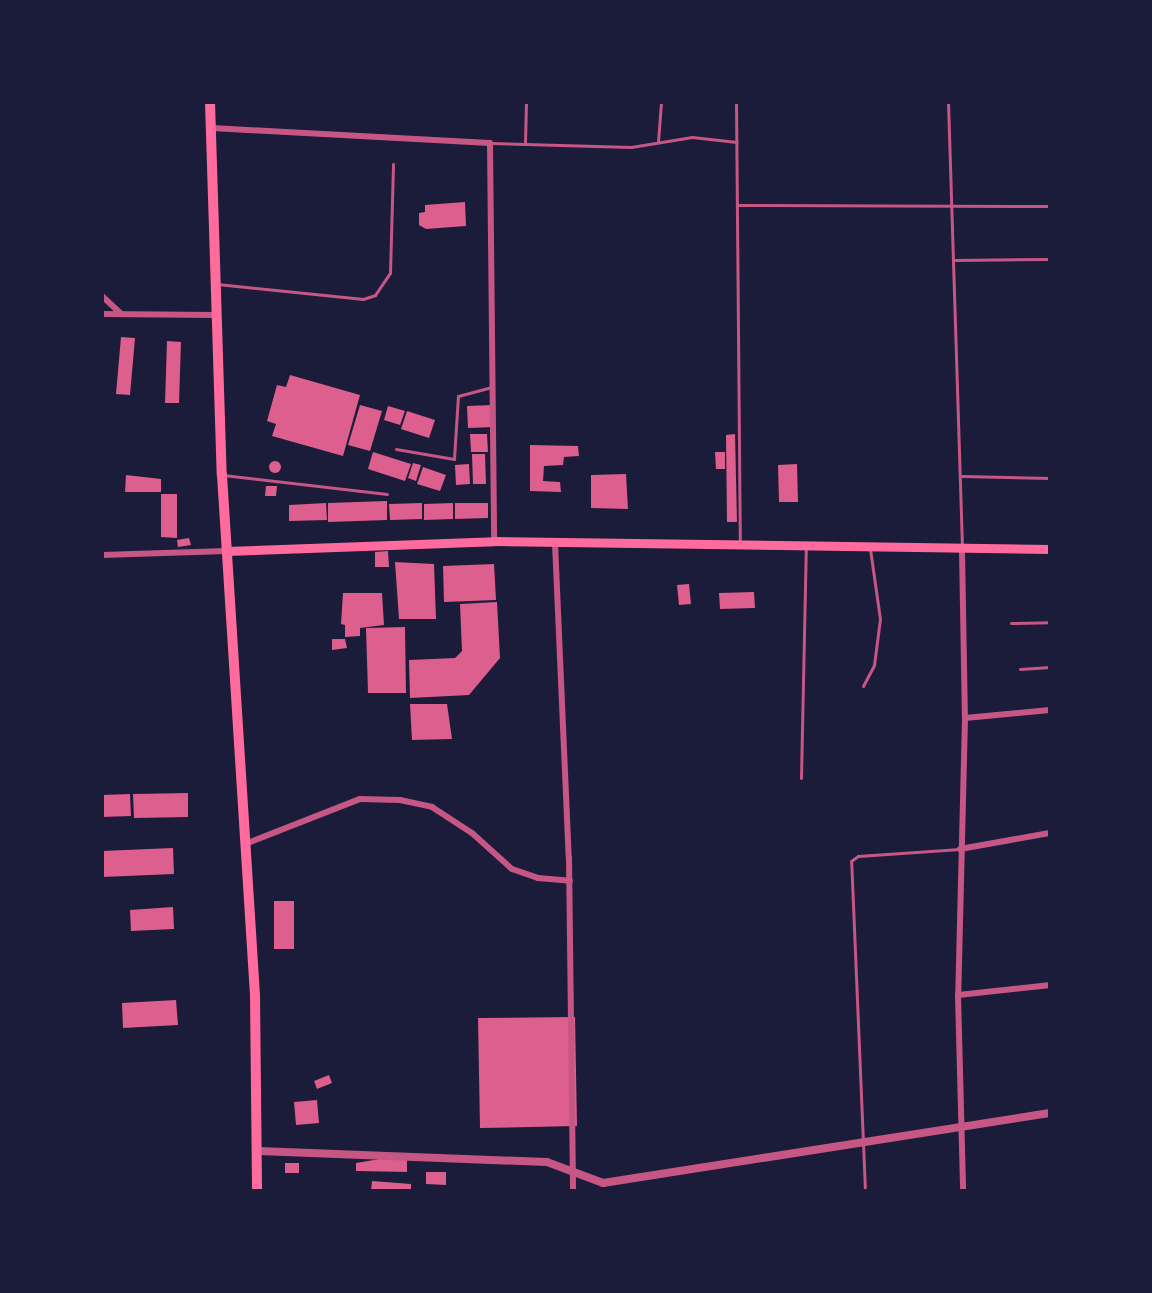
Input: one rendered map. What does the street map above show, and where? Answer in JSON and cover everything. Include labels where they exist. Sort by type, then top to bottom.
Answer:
[{"type":"main road","points":[[210,102],[222,475],[255,995],[259,1151],[257,1191]]},
{"type":"main road","points":[[226,551],[494,541],[870,549],[1050,549]]},
{"type":"street","points":[[212,128],[490,143],[494,541]]},
{"type":"street","points":[[102,296],[122,314]]},
{"type":"street","points":[[102,314],[216,315]]},
{"type":"street","points":[[555,543],[570,881],[573,1191]]},
{"type":"street","points":[[962,550],[965,718],[958,995],[963,1191]]},
{"type":"street","points":[[102,555],[226,551]]},
{"type":"street","points":[[965,718],[1050,710]]},
{"type":"street","points":[[246,844],[360,800],[400,800],[432,807],[472,833],[512,869],[538,878],[570,881]]},
{"type":"street","points":[[960,849],[1050,833]]},
{"type":"street","points":[[958,995],[1050,984]]},
{"type":"street","points":[[259,1151],[492,1158],[546,1162],[573,1170],[603,1183],[622,1182],[865,1141],[1050,1113]]},
{"type":"lane","points":[[525,143],[526,102]]},
{"type":"lane","points":[[658,143],[661,102]]},
{"type":"lane","points":[[736,102],[740,547]]},
{"type":"lane","points":[[948,102],[949,206],[962,476],[962,550]]},
{"type":"lane","points":[[490,143],[631,147],[692,137],[736,142]]},
{"type":"lane","points":[[215,284],[363,299],[375,295],[390,273],[393,164]]},
{"type":"lane","points":[[737,205],[1050,206]]},
{"type":"lane","points":[[953,260],[1050,260]]},
{"type":"lane","points":[[396,449],[454,459],[458,396],[492,387]]},
{"type":"lane","points":[[222,475],[387,494]]},
{"type":"lane","points":[[962,476],[1050,478]]},
{"type":"lane","points":[[801,778],[806,547]]},
{"type":"lane","points":[[863,686],[874,665],[880,619],[870,549]]},
{"type":"lane","points":[[1011,623],[1050,622]]},
{"type":"lane","points":[[1020,669],[1050,667]]},
{"type":"lane","points":[[865,1191],[865,1141],[851,861],[858,856],[960,849]]},
{"type":"building","points":[[465,202],[466,226],[426,229],[419,225],[419,213],[425,212],[425,205]]},
{"type":"building","points":[[121,337],[135,338],[130,395],[116,394]]},
{"type":"building","points":[[167,341],[181,342],[179,403],[165,403]]},
{"type":"building","points":[[290,375],[360,395],[343,456],[272,436],[276,424],[267,421],[277,385],[286,387]]},
{"type":"building","points":[[360,405],[382,411],[370,451],[348,445]]},
{"type":"building","points":[[493,405],[494,427],[468,428],[467,406]]},
{"type":"building","points":[[388,406],[405,411],[400,425],[384,420]]},
{"type":"building","points":[[407,411],[435,420],[429,438],[401,429]]},
{"type":"building","points":[[470,434],[487,434],[488,452],[471,452]]},
{"type":"building","points":[[735,434],[737,522],[727,522],[726,435]]},
{"type":"building","points":[[530,445],[578,446],[579,456],[564,457],[563,465],[544,466],[543,481],[560,482],[561,492],[530,491]]},
{"type":"building","points":[[373,452],[411,464],[405,481],[368,469]]},
{"type":"building","points":[[715,452],[725,452],[725,469],[716,469]]},
{"type":"building","points":[[472,454],[485,454],[486,484],[473,484]]},
{"type":"building","points":[[277,461],[281,467],[277,473],[273,473],[269,465]]},
{"type":"building","points":[[413,463],[421,465],[416,481],[408,478]]},
{"type":"building","points":[[469,464],[470,484],[456,485],[455,465]]},
{"type":"building","points":[[797,464],[798,502],[779,502],[778,465]]},
{"type":"building","points":[[423,467],[446,475],[440,491],[417,484]]},
{"type":"building","points":[[626,474],[628,509],[591,508],[591,475]]},
{"type":"building","points":[[126,475],[161,479],[161,492],[125,492]]},
{"type":"building","points":[[266,486],[277,486],[276,496],[265,496]]},
{"type":"building","points":[[161,494],[177,494],[177,538],[161,537]]},
{"type":"building","points":[[387,501],[387,520],[328,522],[328,503]]},
{"type":"building","points":[[326,503],[327,520],[289,521],[289,505]]},
{"type":"building","points":[[422,503],[422,519],[390,520],[389,504]]},
{"type":"building","points":[[453,503],[453,519],[424,520],[424,504]]},
{"type":"building","points":[[455,503],[488,503],[488,518],[455,519]]},
{"type":"building","points":[[189,538],[191,545],[178,547],[177,540]]},
{"type":"building","points":[[388,551],[389,567],[375,567],[375,552]]},
{"type":"building","points":[[395,562],[434,564],[436,619],[399,619]]},
{"type":"building","points":[[494,564],[496,600],[444,602],[443,566]]},
{"type":"building","points":[[689,584],[691,604],[679,605],[677,585]]},
{"type":"building","points":[[754,592],[755,608],[720,609],[719,593]]},
{"type":"building","points":[[343,593],[382,593],[384,625],[360,628],[360,636],[345,637],[345,625],[341,624]]},
{"type":"building","points":[[497,602],[500,658],[469,695],[410,698],[409,660],[455,658],[462,651],[460,604]]},
{"type":"building","points":[[405,627],[406,693],[368,693],[366,628]]},
{"type":"building","points":[[332,639],[345,639],[347,648],[332,650]]},
{"type":"building","points":[[410,704],[447,704],[452,739],[412,740]]},
{"type":"building","points":[[188,793],[188,817],[134,818],[133,794]]},
{"type":"building","points":[[130,794],[131,816],[102,817],[102,795]]},
{"type":"building","points":[[173,848],[174,874],[102,877],[102,851]]},
{"type":"building","points":[[274,901],[294,901],[294,949],[274,949]]},
{"type":"building","points":[[173,907],[174,929],[131,931],[130,910]]},
{"type":"building","points":[[176,1000],[178,1025],[123,1028],[122,1003]]},
{"type":"building","points":[[575,1017],[577,1126],[480,1128],[478,1018]]},
{"type":"building","points":[[329,1075],[332,1083],[317,1089],[314,1081]]},
{"type":"building","points":[[317,1100],[319,1123],[296,1125],[294,1102]]},
{"type":"building","points":[[380,1159],[407,1160],[407,1172],[356,1171],[356,1163]]},
{"type":"building","points":[[285,1163],[299,1163],[299,1173],[285,1173]]},
{"type":"building","points":[[426,1172],[446,1172],[446,1185],[426,1184]]},
{"type":"building","points":[[372,1181],[411,1184],[411,1191],[371,1191]]}]
